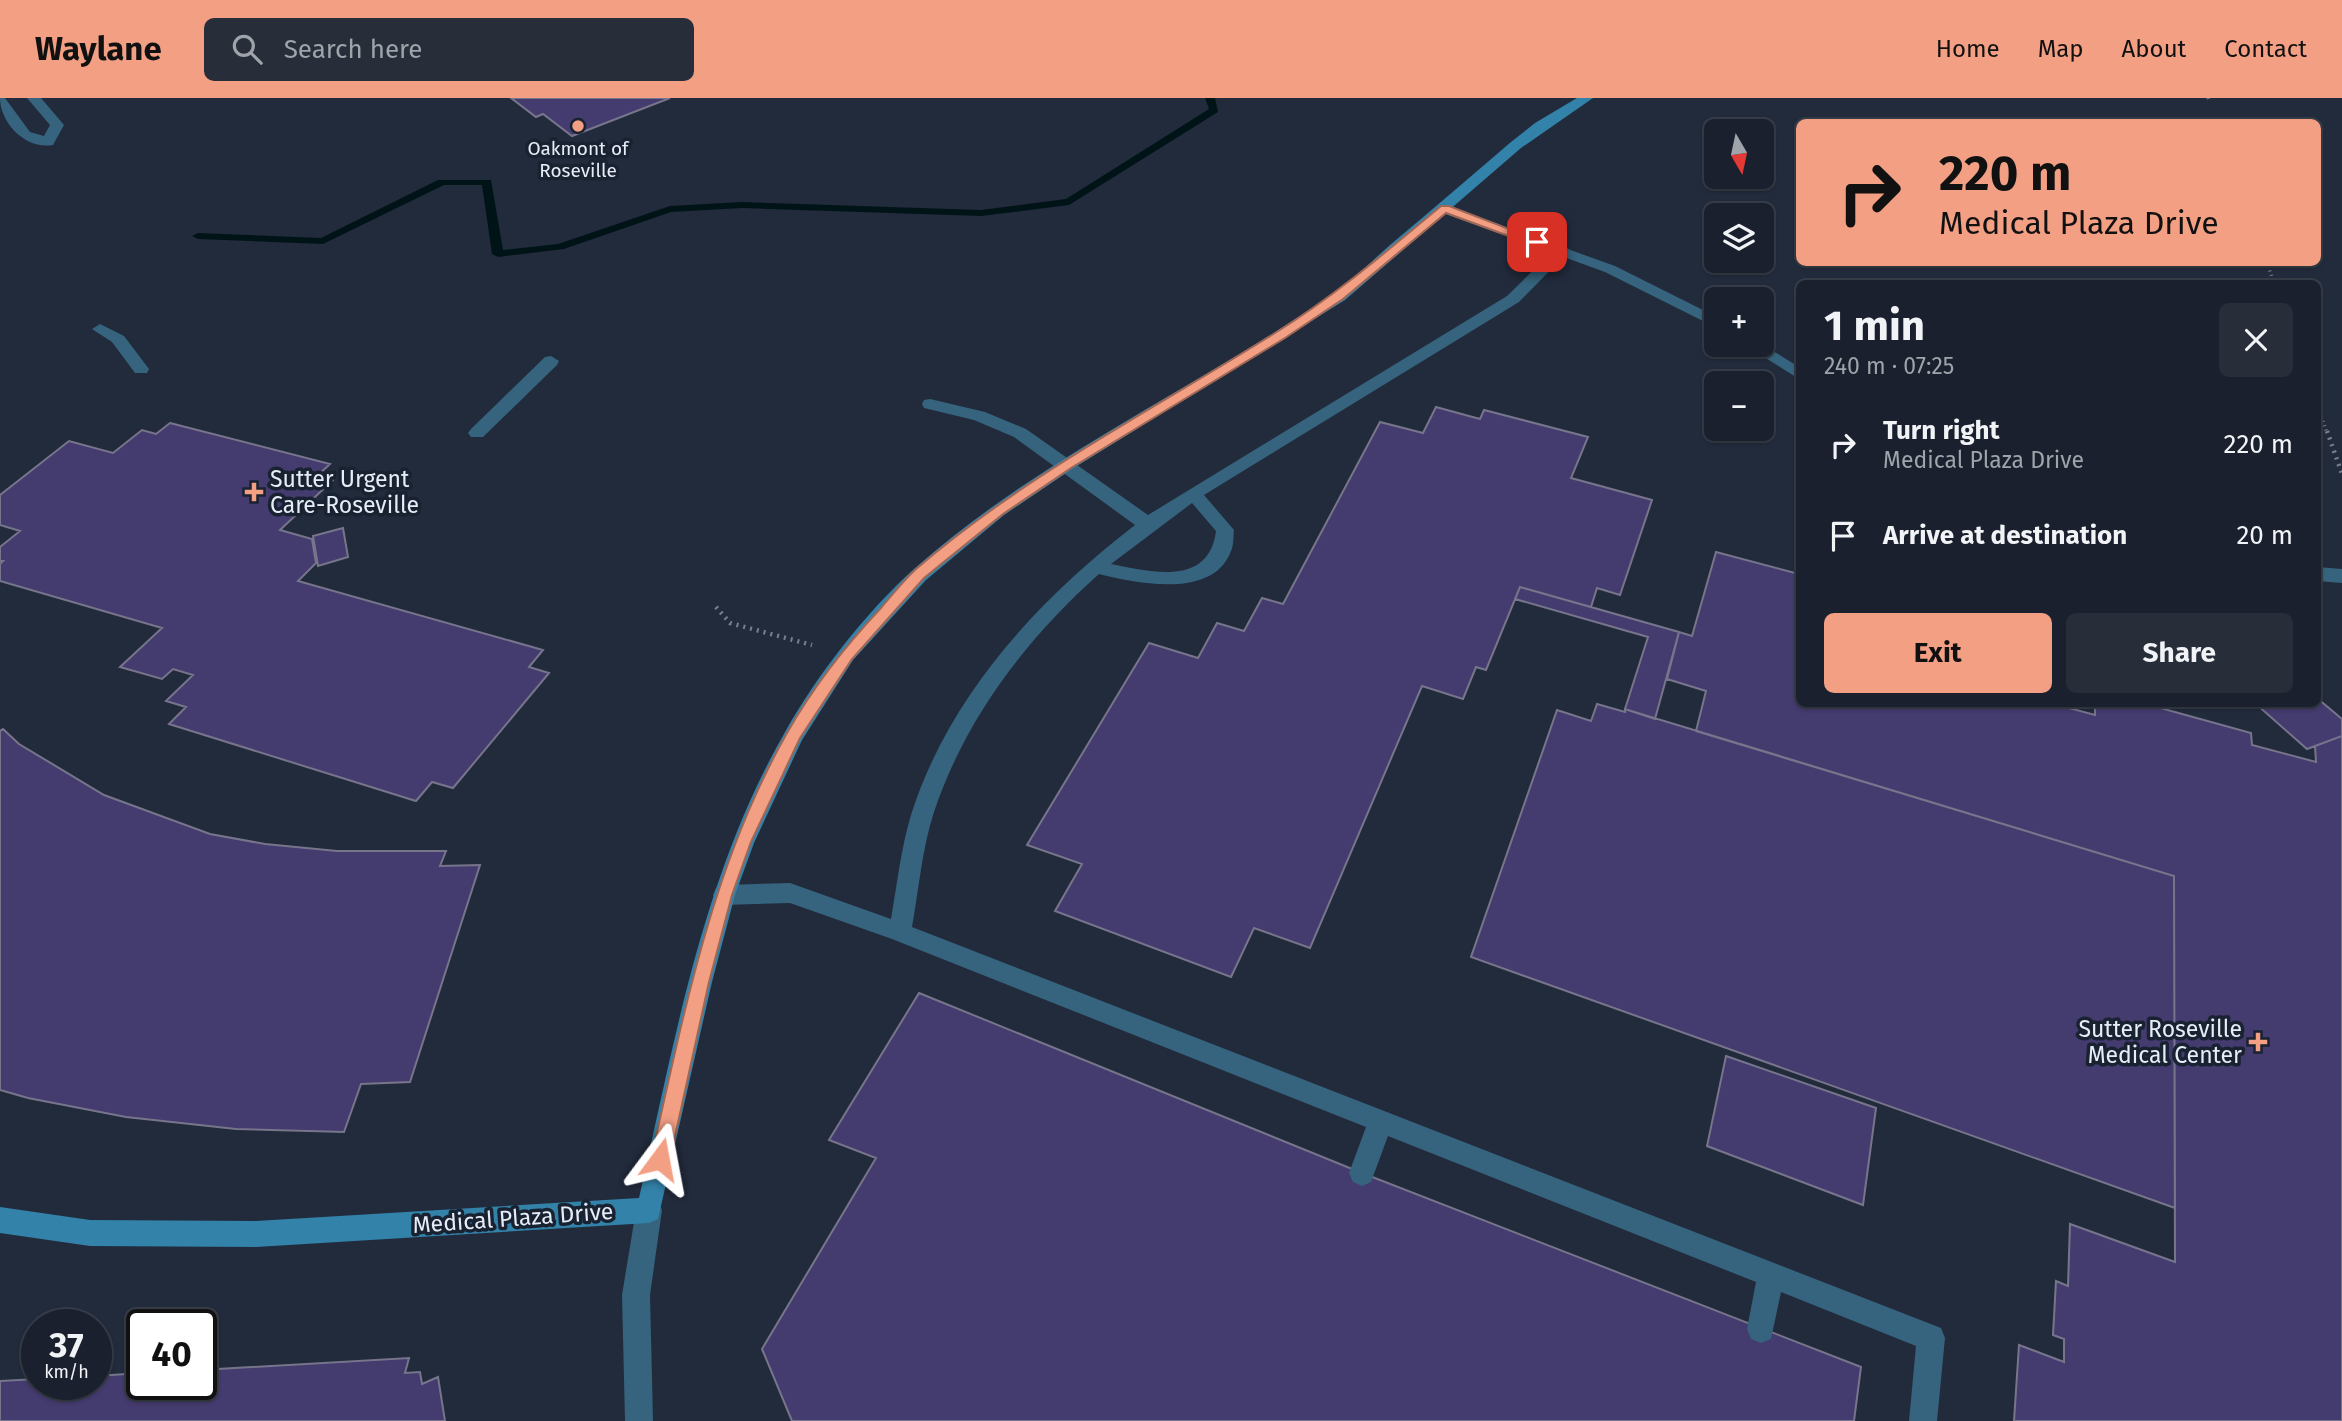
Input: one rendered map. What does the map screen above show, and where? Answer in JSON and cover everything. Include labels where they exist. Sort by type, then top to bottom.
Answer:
[{"type":"street","points":[[0,101],[24,135],[48,142],[57,125],[34,98]]},
{"type":"street","points":[[639,1421],[636,1295],[649,1210],[700,982],[724,895],[743,842],[793,736],[846,655],[919,575],[998,511],[1066,465],[1339,297],[1540,126],[1586,98]]},
{"type":"street","points":[[1445,209],[1611,269],[1704,316]]},
{"type":"street","points":[[900,932],[923,813],[951,748],[979,698],[1014,651],[1048,612],[1147,524],[1513,299],[1562,250]]},
{"type":"street","points":[[100,329],[118,339],[141,369]]},
{"type":"street","points":[[1772,357],[1796,372]]},
{"type":"street","points":[[477,433],[551,361]]},
{"type":"street","points":[[930,404],[979,416],[1020,433],[1147,524]]},
{"type":"street","points":[[1096,567],[1146,579],[1193,576],[1209,566],[1222,551],[1225,530],[1194,494]]},
{"type":"street","points":[[2321,574],[2342,576]]},
{"type":"street","points":[[724,895],[790,893],[900,932],[1931,1338],[1923,1421]]},
{"type":"street","points":[[1362,1173],[1381,1121]]},
{"type":"street","name":"Medical Plaza Drive","points":[[0,1220],[90,1233],[256,1234],[649,1210]]},
{"type":"street","points":[[1761,1329],[1771,1274]]},
{"type":"path","points":[[2321,415],[2342,474]]},
{"type":"path","points":[[716,607],[730,623],[846,655]]},
{"type":"building","name":"Oakmont of Roseville","points":[[511,98],[670,98],[572,136],[543,114],[536,117]]},
{"type":"building","points":[[1436,407],[1480,419],[1484,410],[1588,437],[1571,478],[1652,500],[1620,595],[1597,588],[1591,607],[1520,587],[1486,670],[1476,667],[1463,699],[1422,686],[1310,948],[1254,928],[1231,977],[1055,911],[1082,864],[1027,845],[1149,643],[1198,658],[1217,623],[1244,631],[1262,598],[1283,604],[1380,422],[1423,433]]},
{"type":"building","points":[[170,423],[330,464],[317,476],[333,480],[280,530],[312,539],[316,563],[298,581],[543,650],[529,667],[549,673],[453,788],[432,782],[416,801],[169,724],[186,707],[166,701],[193,675],[173,669],[162,679],[120,667],[162,628],[0,581],[0,564],[3,561],[0,561],[0,547],[20,531],[0,525],[0,495],[69,441],[113,453],[142,430],[156,434]]},
{"type":"building","points":[[343,528],[348,557],[318,566],[313,536]]},
{"type":"building","name":"Sutter Roseville Medical Center","points":[[1716,552],[1796,573],[1796,707],[2065,707],[2095,715],[2095,707],[2157,707],[2251,733],[2252,745],[2316,762],[2315,746],[2342,736],[2342,1421],[2014,1421],[2019,1345],[2064,1362],[2064,1339],[2053,1335],[2056,1281],[2068,1286],[2070,1224],[2175,1262],[2174,876],[1696,731],[1706,691],[1667,679],[1679,632],[1692,636]]},
{"type":"building","points":[[1520,587],[1679,632],[1655,719],[1625,709],[1648,637],[1515,599]]},
{"type":"building","points":[[2321,701],[2342,719],[2342,736],[2307,749],[2259,707],[2321,707]]},
{"type":"building","points":[[1597,704],[1625,712],[1625,709],[2174,876],[2175,1208],[1471,957],[1557,710],[1591,721]]},
{"type":"building","points":[[3,729],[19,744],[104,795],[210,834],[265,844],[337,851],[446,851],[440,866],[480,865],[410,1082],[361,1084],[344,1132],[236,1129],[126,1117],[0,1090],[0,731]]},
{"type":"building","points":[[919,993],[1362,1173],[1861,1367],[1854,1421],[792,1421],[762,1349],[876,1158],[829,1140]]},
{"type":"building","points":[[1726,1056],[1876,1108],[1863,1205],[1707,1146]]},
{"type":"building","points":[[409,1358],[405,1373],[420,1372],[422,1384],[438,1377],[445,1421],[0,1421],[0,1381],[21,1380],[21,1400],[112,1400],[112,1375],[126,1374],[126,1400],[217,1400],[217,1369]]},
{"type":"waterway","points":[[198,236],[323,241],[442,182],[487,182],[498,254],[560,247],[670,209],[742,205],[981,213],[1069,202],[1214,110],[1210,98]]},
{"type":"place","name":"Oakmont of Roseville","points":[[578,126]]},
{"type":"place","name":"Sutter Urgent Care-Roseville","points":[[254,492]]},
{"type":"place","name":"Sutter Roseville Medical Center","points":[[2258,1042]]},
{"type":"route","points":[[660,1159],[700,982],[724,895],[743,842],[793,736],[846,655],[919,575],[998,511],[1066,465],[1339,297],[1445,209],[1537,242]]}]
